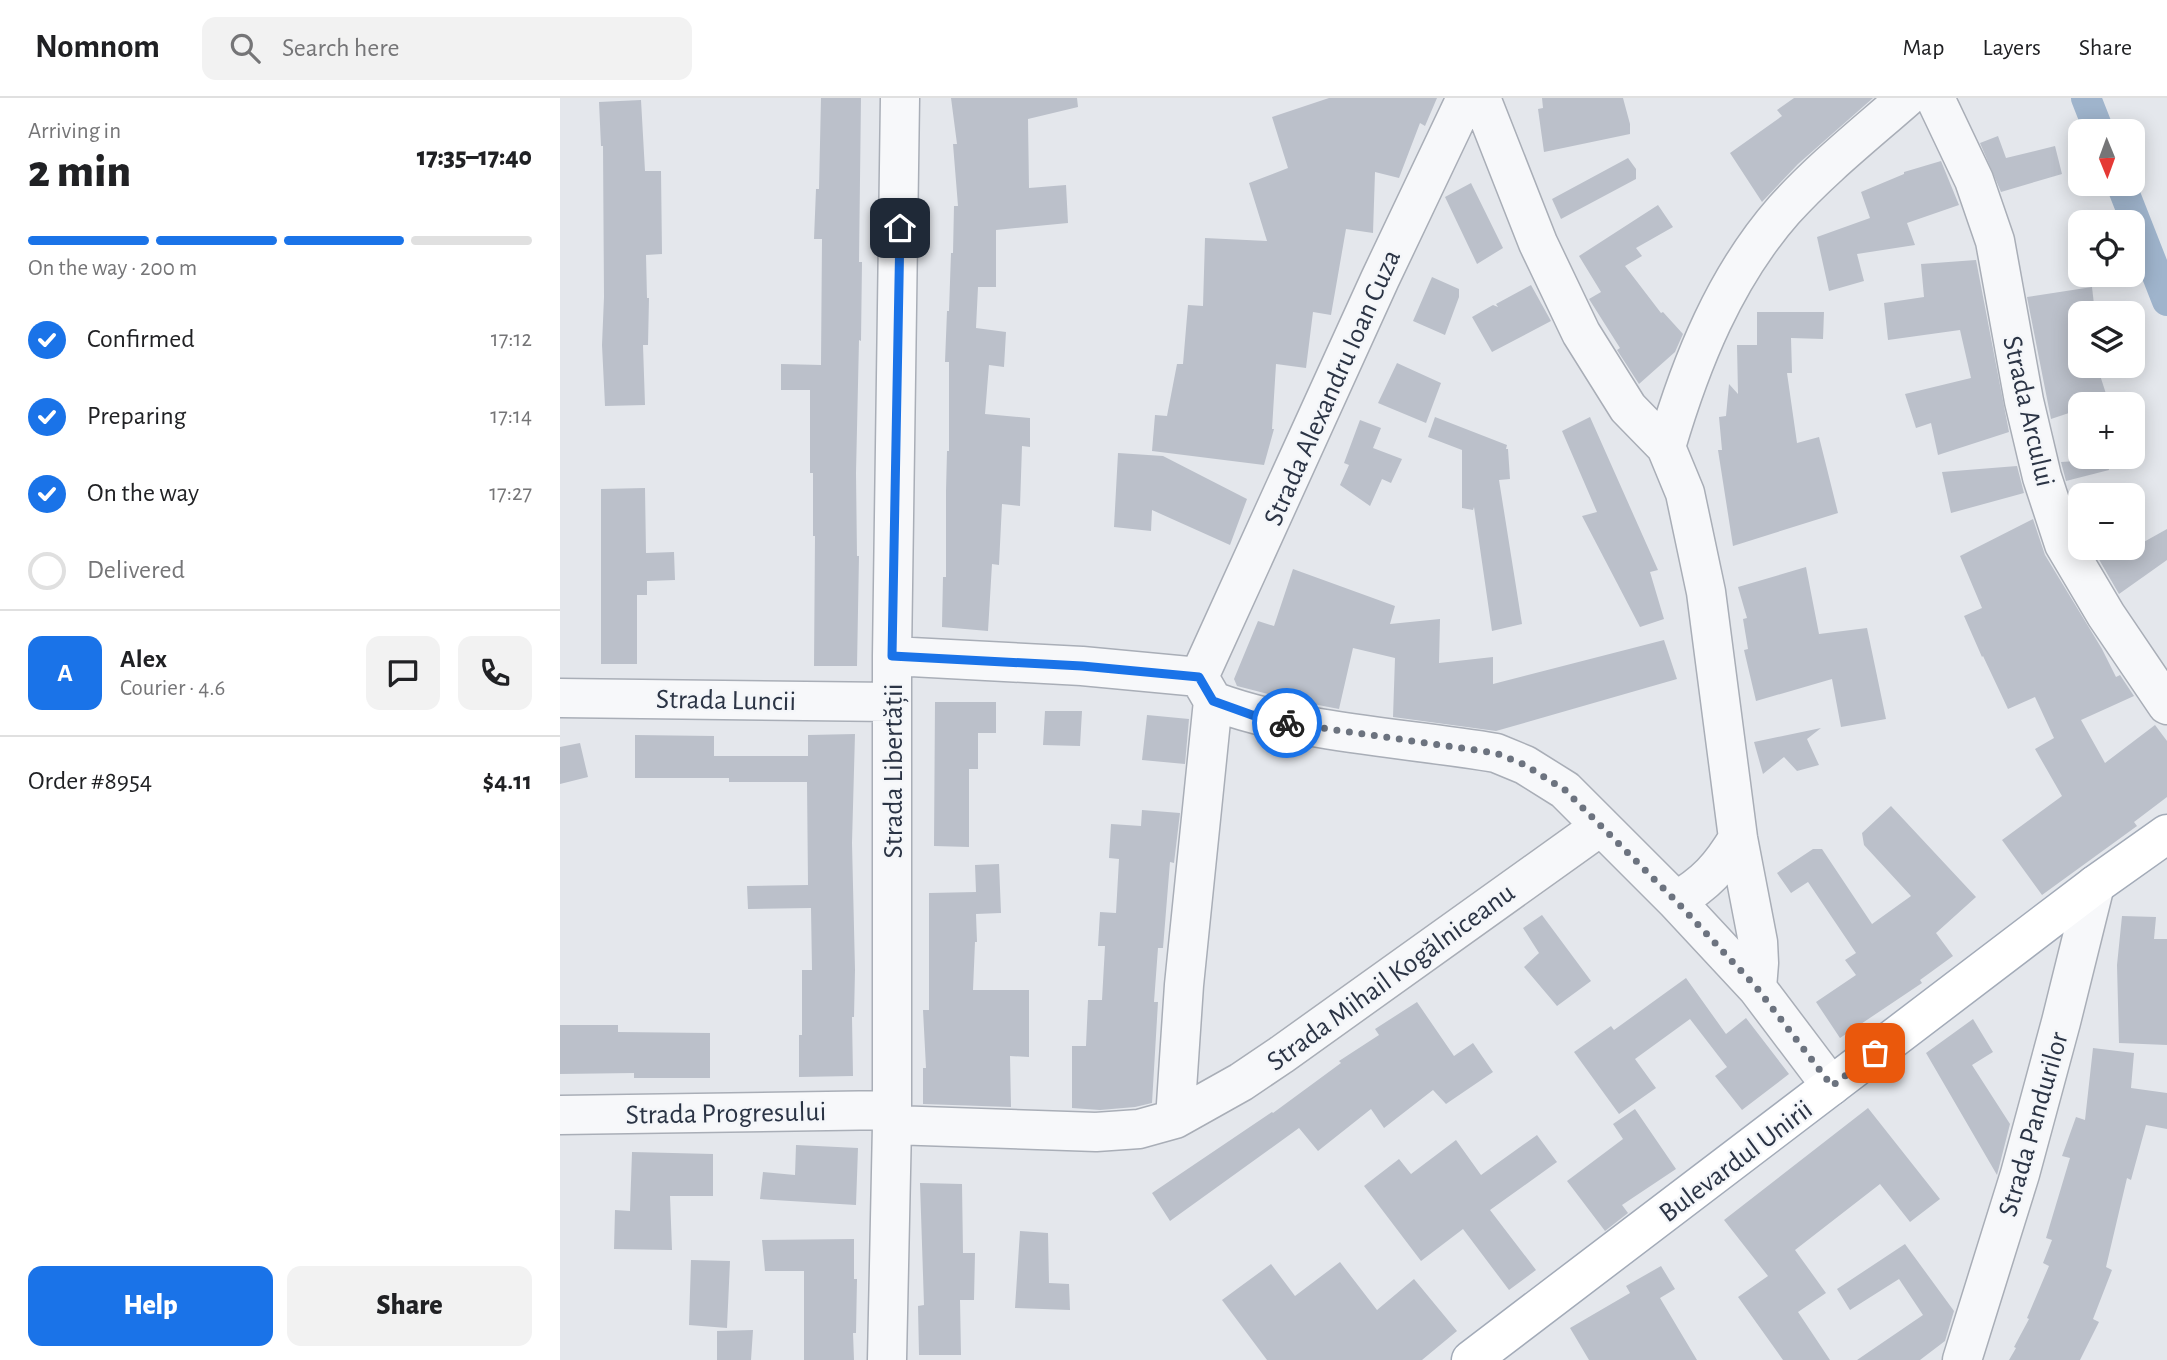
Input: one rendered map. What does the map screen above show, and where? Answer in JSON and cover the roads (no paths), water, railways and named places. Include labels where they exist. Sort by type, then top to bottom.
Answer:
[{"type":"main road","name":"Bulevardul Unirii","points":[[1471,1360],[2095,885],[2167,834]]},
{"type":"street","name":"Strada Libertății","points":[[887,1360],[892,1117],[892,656],[900,98]]},
{"type":"street","name":"Strada Alexandru Ioan Cuza","points":[[1206,689],[1380,279],[1466,98]]},
{"type":"street","points":[[1481,98],[1538,243],[1581,333],[1628,408],[1666,447],[1685,493],[1706,592],[1738,838],[1758,942],[1757,988]]},
{"type":"street","points":[[1666,447],[1701,343],[1736,278],[1782,212],[1906,98]]},
{"type":"street","name":"Strada Arcului","points":[[1935,98],[1974,180],[1995,241],[2027,413],[2042,477],[2064,544],[2106,615],[2167,705]]},
{"type":"street","points":[[892,656],[1082,666],[1206,689],[1252,715],[1299,725],[1496,753],[1525,765],[1565,790],[1676,901],[1757,988],[1832,1086]]},
{"type":"street","points":[[1175,1119],[1206,689]]},
{"type":"street","name":"Strada Luncii","points":[[560,698],[892,702]]},
{"type":"street","name":"Strada Mihail Kogălniceanu","points":[[892,1117],[1096,1132],[1139,1129],[1175,1119],[1241,1082],[1282,1055],[1601,826]]},
{"type":"street","points":[[1676,901],[1708,879],[1722,865],[1738,838]]},
{"type":"street","name":"Strada Pandurilor","points":[[1962,1360],[2020,1174],[2062,1022],[2095,885]]},
{"type":"street","name":"Strada Progresului","points":[[560,1115],[892,1117]]},
{"type":"waterway","points":[[2086,98],[2094,119]]},
{"type":"waterway","points":[[2126,196],[2167,301]]}]
